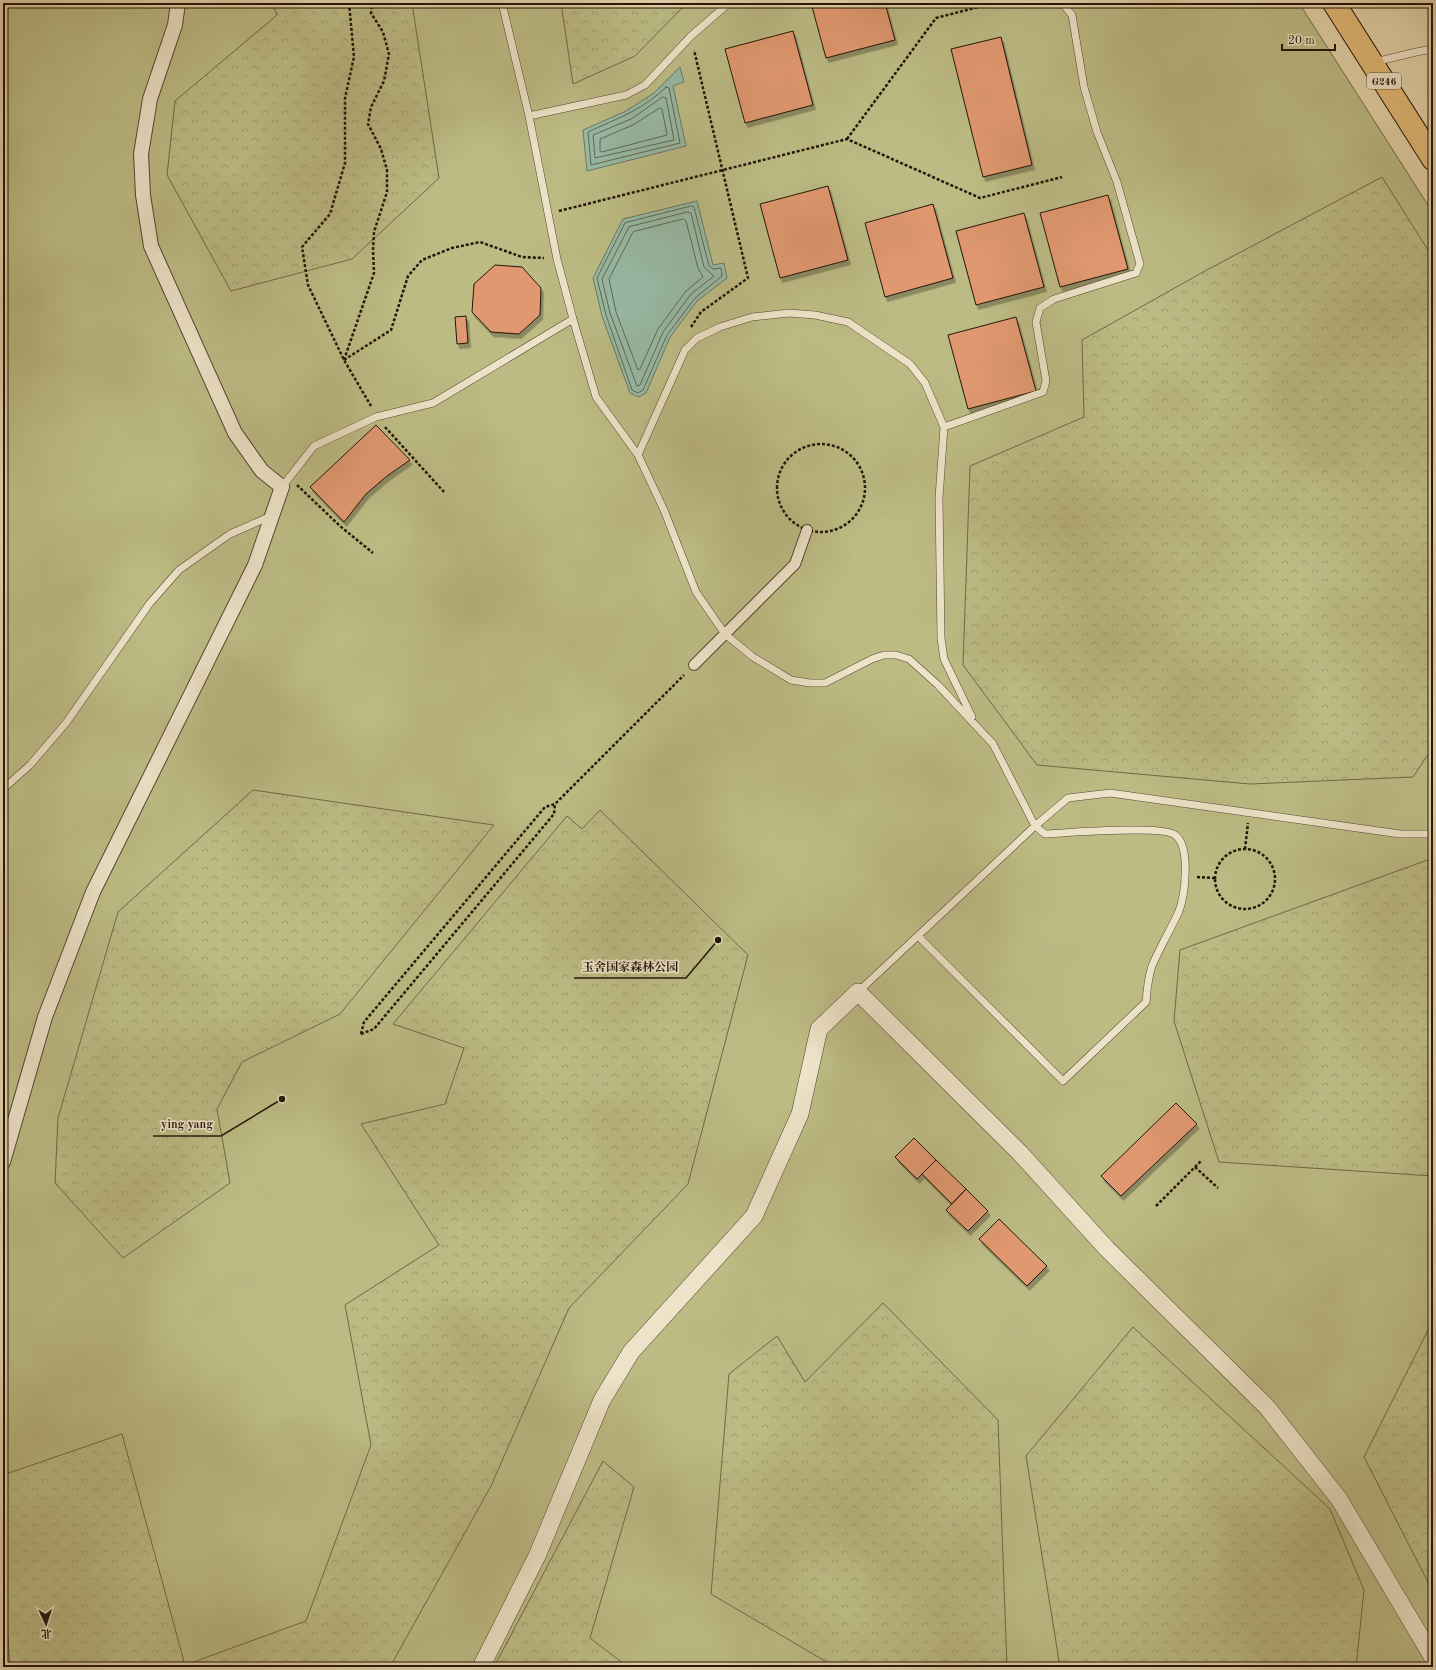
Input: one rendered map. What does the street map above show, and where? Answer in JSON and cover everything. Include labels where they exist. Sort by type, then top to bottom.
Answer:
[{"type":"highway","name":"G246","points":[[1334,3],[1433,159]]},
{"type":"street","points":[[3,1162],[45,1017],[93,892],[255,565],[285,482],[262,471],[235,433],[151,246],[143,195],[141,154],[150,99],[176,25],[178,3]]},
{"type":"street","points":[[694,665],[795,564],[807,530]]},
{"type":"street","points":[[481,1667],[537,1556],[602,1400],[631,1352],[754,1216],[800,1114],[819,1029],[858,992],[1020,1153],[1107,1249],[1267,1407],[1339,1499],[1433,1658]]},
{"type":"lane","points":[[502,3],[529,116],[557,259],[596,397],[638,455],[664,510],[696,592],[725,634],[753,657],[792,680],[810,683],[825,683],[884,655],[896,655],[909,659],[938,685],[993,744],[1035,826],[1045,834],[1123,830],[1165,831],[1175,834],[1181,840],[1184,851],[1184,894],[1179,910],[1152,967],[1147,985],[1146,1002],[1063,1081],[918,936]]},
{"type":"lane","points":[[529,116],[626,95],[645,86],[691,36],[729,3]]},
{"type":"lane","points":[[1009,3],[1029,3]]},
{"type":"lane","points":[[944,427],[1043,392],[1046,381],[1036,322],[1040,308],[1054,299],[1136,273],[1140,264],[1117,182],[1097,132],[1084,87],[1072,15],[1062,3]]},
{"type":"lane","points":[[1373,63],[1433,49]]},
{"type":"lane","points":[[638,455],[685,350],[697,338],[720,326],[760,316],[796,313],[815,315],[848,322],[910,364],[925,383],[944,427],[939,498],[941,638],[944,659],[974,723]]},
{"type":"lane","points":[[285,482],[314,446],[376,417],[433,403],[573,319]]},
{"type":"lane","points":[[3,789],[30,765],[66,723],[150,603],[179,570],[230,534],[272,516]]},
{"type":"lane","points":[[858,992],[1035,826],[1068,798],[1110,793],[1400,834],[1433,834]]},
{"type":"path","points":[[349,3],[354,57],[345,98],[345,163],[330,214],[302,247],[308,285],[344,360],[372,407],[376,417],[444,492]]},
{"type":"path","points":[[344,360],[374,273],[374,232],[387,192],[387,170],[381,148],[368,124],[371,108],[384,81],[389,54],[383,32],[371,13],[372,3]]},
{"type":"path","points":[[846,139],[936,18],[986,5],[987,3]]},
{"type":"path","points":[[691,36],[748,278],[701,312],[691,326],[697,338]]},
{"type":"path","points":[[549,213],[846,139],[980,198],[1062,177]]},
{"type":"path","points":[[344,360],[391,330],[408,276],[422,260],[452,248],[480,242],[522,257],[557,259]]},
{"type":"path","points":[[813,444],[834,446],[848,454],[859,466],[863,475],[865,486],[864,496],[855,516],[838,528],[820,532],[807,530],[797,525],[783,510],[777,493],[777,480],[786,460],[794,453],[813,444]]},
{"type":"path","points":[[285,482],[373,552]]},
{"type":"path","points":[[554,804],[554,814],[374,1029],[361,1034],[364,1022],[545,807],[554,804],[694,665]]},
{"type":"path","points":[[1245,849],[1249,813]]},
{"type":"path","points":[[1245,849],[1258,852],[1265,857],[1271,864],[1275,880],[1270,896],[1264,902],[1256,907],[1239,909],[1224,901],[1218,894],[1214,878],[1220,862],[1226,856],[1233,851],[1245,849]]},
{"type":"path","points":[[1185,877],[1214,878]]},
{"type":"path","points":[[1156,1206],[1202,1160]]},
{"type":"path","points":[[1195,1167],[1218,1188]]},
{"type":"green space","points":[[3,3],[1299,3],[1433,213],[1433,1667],[3,1667]]},
{"type":"green space","points":[[272,3],[412,3],[439,178],[352,259],[231,291],[167,175],[175,101],[277,15]]},
{"type":"green space","points":[[561,3],[687,3],[635,56],[573,84]]},
{"type":"green space","points":[[1382,177],[1433,258],[1433,747],[1413,777],[1250,784],[1037,765],[963,665],[970,466],[1084,417],[1082,340],[1205,271]]},
{"type":"green space","points":[[253,790],[494,825],[340,1014],[242,1062],[217,1109],[230,1183],[123,1258],[55,1183],[58,1118],[118,912]]},
{"type":"green space","points":[[600,810],[748,955],[688,1184],[569,1308],[491,1486],[390,1667],[10,1667],[3,1562],[3,1475],[122,1434],[185,1665],[306,1621],[371,1445],[345,1305],[439,1245],[361,1124],[445,1104],[464,1048],[393,1024],[567,816],[582,829]]},
{"type":"green space","points":[[1433,858],[1433,1176],[1219,1162],[1174,1021],[1180,950]]},
{"type":"green space","points":[[883,1303],[998,1420],[1007,1667],[830,1667],[825,1661],[711,1594],[729,1374],[777,1336],[805,1382]]},
{"type":"green space","points":[[1433,1320],[1433,1592],[1364,1457]]},
{"type":"green space","points":[[1133,1327],[1330,1509],[1364,1590],[1356,1667],[1060,1667],[1026,1456]]},
{"type":"green space","points":[[603,1461],[634,1487],[590,1638],[628,1667],[494,1667]]},
{"type":"water","points":[[680,67],[684,82],[673,86],[686,146],[587,171],[583,130],[626,111],[654,93]]},
{"type":"water","points":[[697,201],[713,265],[724,263],[727,278],[697,301],[670,337],[646,393],[639,397],[630,393],[602,316],[593,278],[623,219]]},
{"type":"building","points":[[811,3],[885,3],[895,40],[826,58]]},
{"type":"building","points":[[793,31],[813,105],[745,123],[725,49]]},
{"type":"building","points":[[1001,37],[1032,165],[983,177],[951,49]]},
{"type":"building","points":[[828,186],[848,260],[780,278],[760,204]]},
{"type":"building","points":[[1108,195],[1128,269],[1060,287],[1040,213]]},
{"type":"building","points":[[933,204],[953,278],[885,297],[865,223]]},
{"type":"building","points":[[1024,213],[1044,287],[976,305],[956,231]]},
{"type":"building","points":[[495,265],[522,267],[541,288],[540,315],[519,334],[491,332],[472,312],[474,284]]},
{"type":"building","points":[[466,316],[468,343],[457,344],[455,317]]},
{"type":"building","points":[[1016,317],[1036,391],[968,409],[948,335]]},
{"type":"building","points":[[376,425],[410,460],[387,476],[366,494],[344,522],[310,487]]},
{"type":"building","points":[[1176,1103],[1197,1124],[1121,1196],[1101,1176]]},
{"type":"building","points":[[914,1138],[936,1160],[917,1179],[895,1157]]},
{"type":"building","points":[[936,1160],[966,1189],[952,1204],[922,1174]]},
{"type":"building","points":[[966,1189],[988,1211],[968,1231],[946,1210]]},
{"type":"building","points":[[999,1219],[1047,1266],[1027,1286],[979,1239]]},
{"type":"place","name":"玉舍国家森林公园","points":[[718,940]]},
{"type":"place","name":"ying yang","points":[[282,1099]]}]
